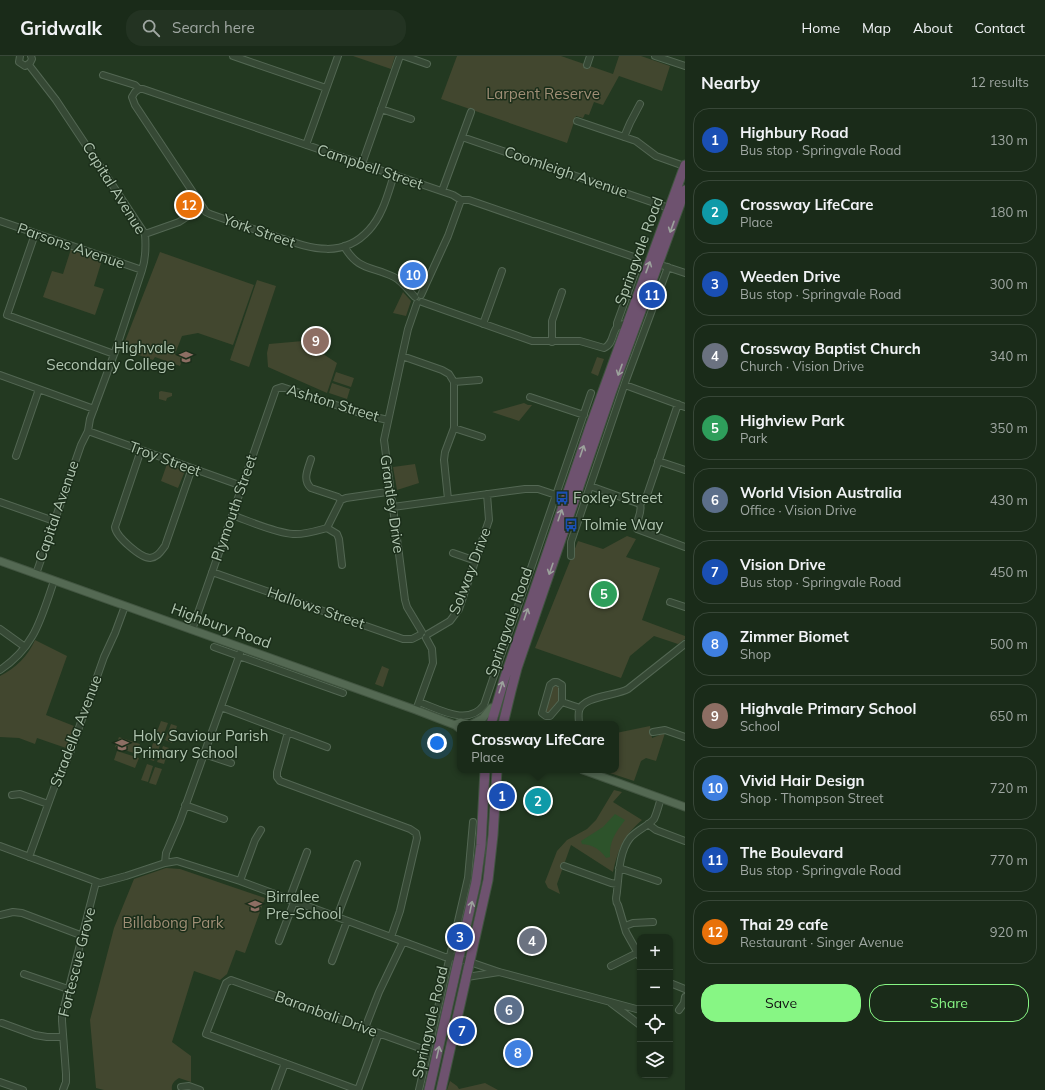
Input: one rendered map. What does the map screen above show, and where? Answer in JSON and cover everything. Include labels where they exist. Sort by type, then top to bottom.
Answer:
[{"type":"highway","name":"Springvale Road","points":[[492,721],[592,436],[624,328],[685,166]]},
{"type":"highway","name":"Springvale Road","points":[[624,328],[658,264],[685,190]]},
{"type":"highway","name":"Springvale Road","points":[[505,721],[515,676],[559,531]]},
{"type":"highway","name":"Springvale Road","points":[[429,1090],[478,866],[481,838],[484,773]]},
{"type":"highway","name":"Springvale Road","points":[[441,1090],[470,964],[490,867],[497,773]]},
{"type":"main road","name":"Highbury Road","points":[[0,561],[416,710],[457,727]]},
{"type":"main road","points":[[478,721],[483,718],[491,708],[496,706]]},
{"type":"main road","points":[[591,773],[685,807]]},
{"type":"street","name":"Capital Avenue","points":[[20,56],[18,60],[20,64],[25,66],[29,65],[56,100],[145,234],[145,259],[142,270],[94,409],[88,431],[81,445],[36,574]]},
{"type":"street","points":[[29,65],[31,56]]},
{"type":"street","points":[[233,56],[326,88]]},
{"type":"street","points":[[306,145],[338,56]]},
{"type":"street","points":[[362,164],[400,56]]},
{"type":"street","points":[[404,56],[427,64]]},
{"type":"street","points":[[587,65],[590,56]]},
{"type":"street","points":[[655,56],[685,66]]},
{"type":"street","name":"Campbell Street","points":[[103,75],[135,85],[139,89],[143,89],[394,174],[453,195],[461,200],[469,200],[628,255],[637,260]]},
{"type":"street","name":"York Street","points":[[139,89],[132,97],[135,105],[202,207],[210,214],[310,248],[327,249],[344,246],[352,243],[370,230],[382,211],[394,174]]},
{"type":"street","points":[[624,137],[640,104]]},
{"type":"street","points":[[381,109],[411,120]]},
{"type":"street","points":[[442,191],[470,112]]},
{"type":"street","points":[[577,121],[636,141],[656,156],[685,166]]},
{"type":"street","name":"Coomleigh Avenue","points":[[462,137],[669,208]]},
{"type":"street","name":"Grantley Drive","points":[[416,710],[433,663],[433,652],[405,600],[392,500],[387,492],[390,486],[384,440],[408,330],[418,300],[448,236],[461,200]]},
{"type":"street","points":[[145,234],[179,222],[202,207]]},
{"type":"street","name":"Parsons Avenue","points":[[0,221],[142,270]]},
{"type":"street","points":[[35,234],[8,315],[114,354]]},
{"type":"street","points":[[344,246],[350,256],[357,262],[365,267],[395,278],[418,300],[532,341],[552,342],[552,321],[562,292]]},
{"type":"street","name":"Springvale Road","points":[[624,328],[617,323],[637,268],[637,260]]},
{"type":"street","points":[[658,264],[685,273]]},
{"type":"street","points":[[571,556],[571,542],[668,267]]},
{"type":"street","points":[[483,324],[502,271]]},
{"type":"street","name":"Springvale Road","points":[[552,342],[580,341],[605,348],[609,344],[614,330],[624,328]]},
{"type":"street","points":[[402,356],[442,370],[449,374],[454,382],[454,428],[445,452],[444,460],[448,499]]},
{"type":"street","points":[[0,375],[94,409]]},
{"type":"street","points":[[454,382],[478,380]]},
{"type":"street","points":[[625,386],[685,407]]},
{"type":"street","name":"Ashton Street","points":[[279,387],[366,415],[388,420]]},
{"type":"street","name":"Plymouth Street","points":[[192,630],[275,392],[279,387]]},
{"type":"street","points":[[16,456],[39,389]]},
{"type":"street","name":"Springvale Road","points":[[419,702],[457,716],[467,716],[473,714],[482,707],[487,698],[591,393]]},
{"type":"street","points":[[530,397],[584,415]]},
{"type":"street","points":[[640,504],[646,498],[678,404]]},
{"type":"street","points":[[454,428],[482,437]]},
{"type":"street","name":"Troy Street","points":[[88,431],[242,486]]},
{"type":"street","points":[[592,436],[606,440]]},
{"type":"street","points":[[141,450],[116,524],[112,531],[143,557],[149,558],[158,555],[165,546],[192,468]]},
{"type":"street","points":[[311,459],[306,479],[308,485],[311,488],[338,497],[341,500]]},
{"type":"street","points":[[658,461],[685,470]]},
{"type":"street","points":[[590,486],[640,504]]},
{"type":"street","points":[[393,507],[530,489],[538,489],[556,495]]},
{"type":"street","points":[[232,515],[289,534],[317,531],[327,528],[341,500],[387,492]]},
{"type":"street","name":"Solway Drive","points":[[424,635],[449,623],[459,609],[489,520],[488,494]]},
{"type":"street","points":[[0,502],[54,521]]},
{"type":"street","points":[[640,504],[641,511],[636,526],[637,529],[685,547]]},
{"type":"street","points":[[545,526],[559,531]]},
{"type":"street","points":[[327,528],[336,534],[339,539],[342,565]]},
{"type":"street","points":[[453,553],[476,561]]},
{"type":"street","name":"Hallows Street","points":[[212,572],[403,639],[412,639],[424,635]]},
{"type":"street","points":[[0,670],[26,648],[37,630],[54,581]]},
{"type":"street","points":[[670,602],[685,607]]},
{"type":"street","name":"Stradella Avenue","points":[[29,857],[58,777],[70,753],[104,657],[125,606]]},
{"type":"street","points":[[0,629],[26,648]]},
{"type":"street","points":[[579,721],[580,708],[584,704],[589,701],[615,695],[628,689],[685,644]]},
{"type":"street","points":[[214,647],[344,694]]},
{"type":"street","points":[[165,863],[166,853],[204,754],[242,648]]},
{"type":"street","points":[[554,682],[562,685],[562,702],[550,716],[546,716],[542,713],[550,685],[554,682]]},
{"type":"street","points":[[562,702],[580,708]]},
{"type":"street","points":[[221,707],[327,747]]},
{"type":"street","points":[[653,732],[665,730],[685,736]]},
{"type":"street","points":[[288,732],[277,772],[277,777],[280,780],[410,829],[416,833],[417,838],[400,909],[391,937]]},
{"type":"street","points":[[204,754],[230,763]]},
{"type":"street","points":[[12,795],[20,794],[48,804]]},
{"type":"street","points":[[637,953],[624,926],[615,898],[619,868],[623,852],[629,839],[637,830],[648,824],[654,818],[661,798]]},
{"type":"street","points":[[185,805],[224,819]]},
{"type":"street","name":"Springvale Road","points":[[419,1090],[468,876],[473,822]]},
{"type":"street","points":[[648,824],[656,830],[685,840]]},
{"type":"street","points":[[240,881],[260,830]]},
{"type":"street","points":[[0,846],[96,882],[104,883],[172,861],[181,862],[240,881],[448,958],[637,1009]]},
{"type":"street","points":[[169,848],[172,861]]},
{"type":"street","points":[[279,942],[307,852]]},
{"type":"street","points":[[337,917],[357,864]]},
{"type":"street","points":[[564,866],[617,884]]},
{"type":"street","points":[[619,868],[658,881]]},
{"type":"street","name":"Fortescue Grove","points":[[63,1090],[66,1082],[66,1074],[62,1015],[96,882]]},
{"type":"street","points":[[0,915],[13,912],[22,913],[83,936]]},
{"type":"street","points":[[332,961],[347,921]]},
{"type":"street","points":[[624,926],[633,923],[653,922]]},
{"type":"street","points":[[366,1028],[378,992],[403,942]]},
{"type":"street","points":[[611,966],[637,955]]},
{"type":"street","points":[[467,977],[499,972]]},
{"type":"street","points":[[24,974],[68,989]]},
{"type":"street","name":"Baranbali Drive","points":[[285,1063],[206,1034],[226,983],[229,980],[233,980],[428,1051]]},
{"type":"street","points":[[673,984],[685,989]]},
{"type":"street","points":[[679,1010],[684,1003],[685,998]]},
{"type":"street","points":[[609,1002],[637,1022]]},
{"type":"street","points":[[2,1023],[35,1035],[63,1037]]},
{"type":"street","points":[[275,1090],[285,1063],[358,1090],[379,1033]]},
{"type":"street","points":[[0,1082],[23,1090]]},
{"type":"street","points":[[181,1087],[189,1086],[200,1090]]},
{"type":"green space","points":[[353,56],[395,56],[391,69]]},
{"type":"green space","name":"Larpent Reserve","points":[[457,56],[561,56],[613,74],[619,56],[641,56],[670,66],[662,91],[619,76],[603,105],[594,102],[589,115],[585,114],[583,118],[576,116],[567,143],[441,99]]},
{"type":"green space","points":[[71,249],[102,260],[94,286],[104,289],[95,315],[43,297],[52,271],[63,274]]},
{"type":"green space","points":[[160,252],[254,285],[233,345],[198,333],[182,336],[175,354],[183,358],[180,366],[155,357],[153,360],[122,349]]},
{"type":"green space","points":[[257,280],[276,286],[249,367],[230,360]]},
{"type":"green space","points":[[403,292],[411,301],[406,316],[393,313]]},
{"type":"green space","points":[[303,341],[337,363],[327,393],[268,367],[267,353],[269,344]]},
{"type":"green space","points":[[597,357],[604,359],[598,376],[591,373]]},
{"type":"green space","points":[[336,372],[354,378],[351,387],[333,381]]},
{"type":"green space","points":[[332,383],[350,389],[347,399],[329,393]]},
{"type":"green space","points":[[159,392],[172,393],[172,396],[167,398],[166,401],[159,399]]},
{"type":"green space","points":[[524,403],[532,405],[519,421],[492,412]]},
{"type":"green space","points":[[167,464],[185,471],[178,488],[161,481]]},
{"type":"green space","points":[[415,464],[419,483],[397,490],[393,467]]},
{"type":"green space","points":[[627,536],[636,539],[626,557],[660,568],[642,620],[685,636],[685,639],[678,644],[654,636],[630,656],[621,678],[535,648],[578,541],[603,549]]},
{"type":"green space","points":[[35,640],[67,656],[46,715],[74,726],[66,748],[37,738],[35,744],[19,738],[0,737],[0,676],[21,661]]},
{"type":"green space","points":[[382,666],[389,669],[383,687],[375,684]]},
{"type":"green space","points":[[555,685],[559,688],[559,703],[551,713],[547,713],[544,710],[552,687]]},
{"type":"green space","points":[[161,721],[168,723],[162,739],[155,737]]},
{"type":"green space","points":[[171,724],[177,726],[172,743],[165,740]]},
{"type":"green space","points":[[650,726],[652,738],[665,733],[656,761],[646,758],[641,761],[634,781],[610,773],[619,773],[619,732]]},
{"type":"green space","points":[[119,737],[140,744],[137,754],[115,747]]},
{"type":"green space","points":[[153,743],[160,745],[154,761],[148,759]]},
{"type":"green space","points":[[163,746],[169,748],[164,764],[157,762]]},
{"type":"green space","points":[[117,751],[139,758],[135,768],[114,760]]},
{"type":"green space","points":[[147,764],[153,766],[148,782],[141,780]]},
{"type":"green space","points":[[155,767],[162,769],[156,785],[149,783]]},
{"type":"green space","points":[[614,790],[622,792],[613,802],[642,820],[626,837],[617,856],[613,872],[571,845],[557,884],[560,894],[548,888],[545,882],[557,851],[567,840],[587,829],[596,820]]},
{"type":"green space","name":"Billabong Park","points":[[166,868],[180,869],[265,898],[245,953],[236,950],[227,974],[220,980],[194,971],[172,1042],[191,1056],[191,1082],[179,1078],[173,1083],[172,1090],[104,1090],[96,1088],[90,1020],[114,928],[134,879]]},
{"type":"green space","points":[[450,1081],[459,1089],[485,1083],[498,1090],[447,1090]]},
{"type":"shaded area","points":[[615,814],[625,820],[612,841],[610,857],[606,858],[599,850],[593,846],[582,844],[581,841],[603,827]]},
{"type":"place","name":"Thai 29 cafe","points":[[189,205]]},
{"type":"place","name":"Vivid Hair Design","points":[[413,275]]},
{"type":"place","name":"The Boulevard","points":[[652,295]]},
{"type":"place","name":"Highvale Primary School","points":[[316,341]]},
{"type":"place","name":"Highvale Secondary College","points":[[186,357]]},
{"type":"place","name":"Foxley Street","points":[[562,498]]},
{"type":"place","name":"Tolmie Way","points":[[571,525]]},
{"type":"place","name":"Highview Park","points":[[604,594]]},
{"type":"place","name":"Holy Saviour Parish Primary School","points":[[122,745]]},
{"type":"place","name":"Highbury Road","points":[[502,796]]},
{"type":"place","name":"Crossway LifeCare","points":[[538,801]]},
{"type":"place","name":"Birralee Pre-School","points":[[255,906]]},
{"type":"place","name":"Weeden Drive","points":[[460,937]]},
{"type":"place","name":"Crossway Baptist Church","points":[[532,941]]},
{"type":"place","name":"World Vision Australia","points":[[509,1010]]},
{"type":"place","name":"Vision Drive","points":[[462,1031]]},
{"type":"place","name":"Zimmer Biomet","points":[[518,1053]]}]
